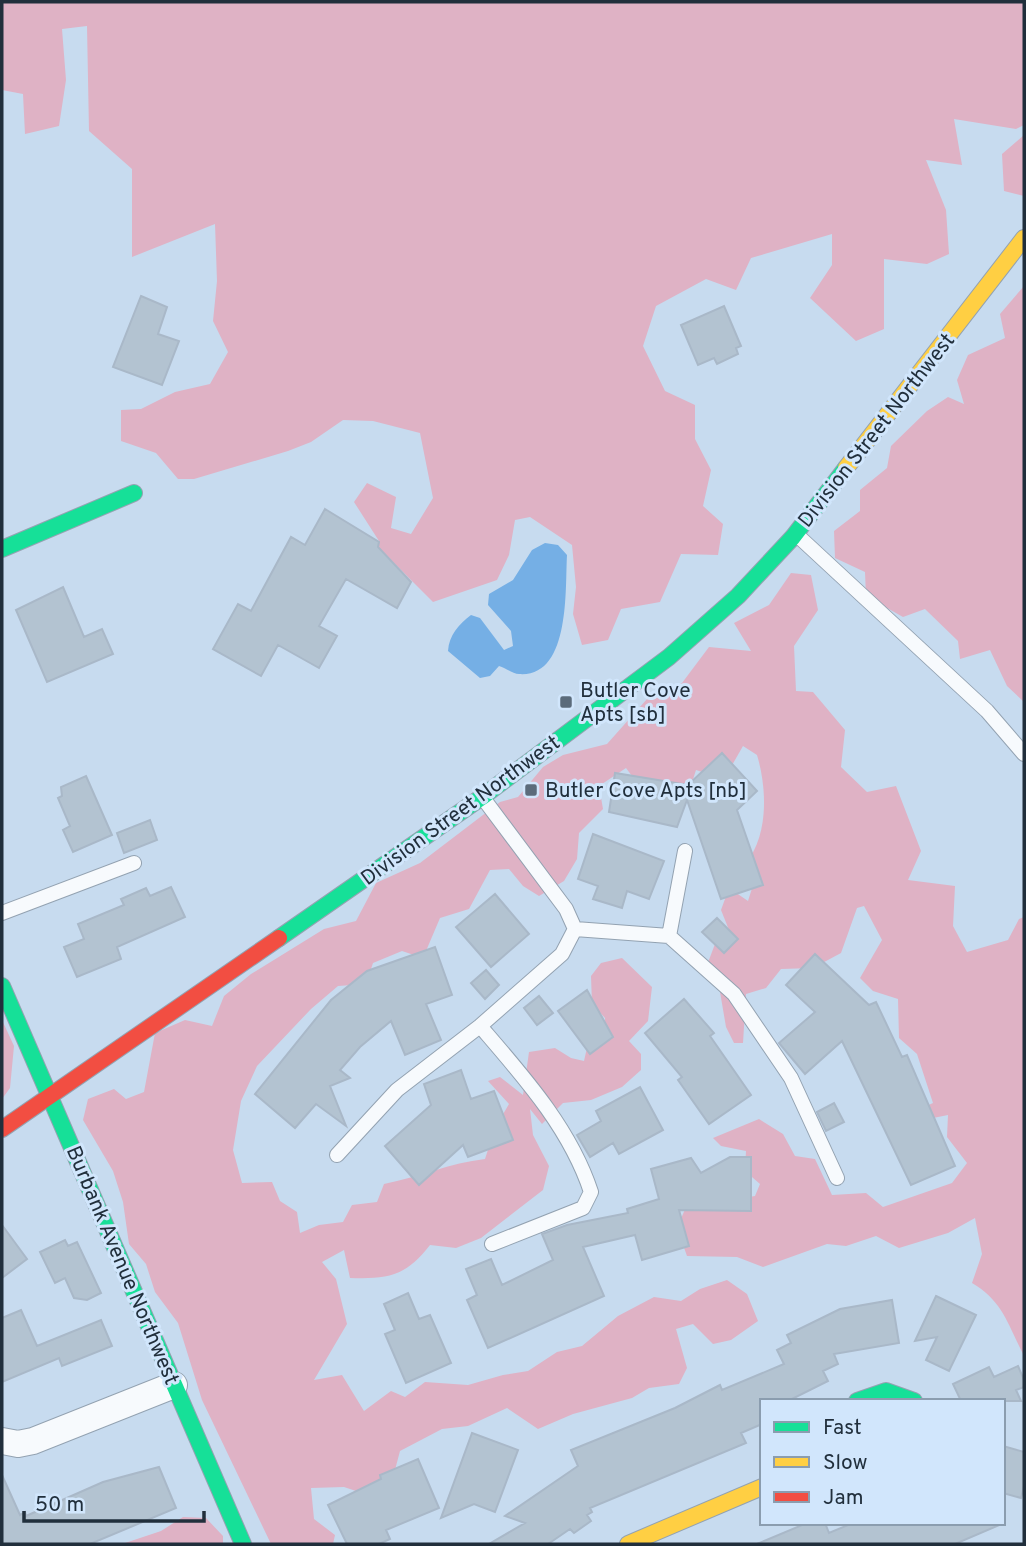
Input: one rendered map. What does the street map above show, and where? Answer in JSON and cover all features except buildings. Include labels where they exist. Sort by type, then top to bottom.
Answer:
[{"type":"street","name":"Division Street Northwest","points":[[2,1129],[482,797],[668,657],[738,596],[796,534],[1024,238]]},
{"type":"street","points":[[2,549],[134,493]]},
{"type":"street","name":"Burbank Avenue Northwest","points":[[2,986],[243,1544]]},
{"type":"street","points":[[2,1441],[18,1444],[33,1441],[174,1384]]},
{"type":"street","points":[[860,1399],[885,1390],[900,1392],[912,1399]]},
{"type":"street","points":[[628,1544],[760,1488]]},
{"type":"lane","points":[[796,534],[987,711],[1024,754]]},
{"type":"lane","points":[[482,797],[566,909],[575,929]]},
{"type":"lane","points":[[669,936],[685,851]]},
{"type":"lane","points":[[2,913],[134,863]]},
{"type":"lane","points":[[575,929],[669,936],[734,994],[791,1078],[837,1178]]},
{"type":"lane","points":[[337,1155],[397,1090],[480,1026],[562,954],[575,929]]},
{"type":"lane","points":[[480,1026],[551,1113],[575,1154],[591,1192],[583,1208],[492,1244]]},
{"type":"shaded area","points":[[2,2],[1024,2],[1024,125],[1016,129],[954,119],[962,165],[926,160],[946,210],[949,254],[927,264],[884,259],[884,329],[856,341],[810,298],[832,265],[832,234],[751,258],[736,290],[706,279],[656,306],[643,346],[665,391],[695,405],[695,439],[711,470],[703,506],[723,524],[718,555],[681,554],[660,602],[621,609],[608,640],[582,645],[573,614],[576,587],[572,545],[530,517],[515,520],[509,555],[497,580],[433,602],[378,547],[379,541],[354,502],[367,483],[396,497],[391,528],[411,534],[433,498],[420,433],[373,421],[343,420],[311,442],[194,479],[178,479],[156,453],[121,441],[121,410],[141,409],[175,392],[210,384],[228,352],[213,321],[217,281],[215,224],[132,257],[132,169],[89,131],[87,26],[62,29],[66,80],[59,126],[25,134],[23,94],[2,90]]},
{"type":"shaded area","points":[[1024,135],[1024,196],[1004,191],[1002,154]]},
{"type":"shaded area","points":[[1024,286],[1024,702],[1007,686],[990,650],[960,659],[958,641],[925,609],[903,617],[866,596],[865,572],[835,558],[834,531],[860,511],[860,490],[887,468],[891,446],[927,411],[948,397],[964,404],[957,380],[968,355],[1005,338],[1000,314]]},
{"type":"shaded area","points":[[791,573],[811,575],[818,610],[794,646],[796,691],[813,692],[845,730],[841,767],[867,792],[896,786],[921,851],[908,880],[955,886],[953,926],[967,952],[1008,940],[1019,919],[1024,917],[1024,1356],[998,1306],[972,1283],[982,1254],[975,1218],[948,1233],[899,1248],[876,1236],[846,1246],[827,1244],[763,1267],[737,1257],[687,1256],[677,1228],[686,1207],[755,1196],[760,1184],[745,1171],[746,1151],[721,1146],[713,1138],[759,1119],[783,1134],[795,1156],[815,1159],[832,1195],[866,1193],[883,1207],[952,1183],[967,1163],[947,1137],[948,1115],[913,1122],[909,1114],[933,1103],[917,1054],[899,1038],[898,999],[873,991],[860,978],[882,940],[864,906],[857,908],[841,953],[813,968],[781,969],[766,988],[746,994],[743,1043],[734,1043],[726,1027],[719,986],[704,973],[715,944],[731,935],[721,910],[729,888],[748,901],[754,882],[745,864],[758,840],[764,811],[763,782],[757,755],[743,746],[731,767],[717,777],[696,770],[687,798],[641,788],[626,768],[599,786],[603,809],[579,833],[577,859],[564,881],[539,896],[523,886],[509,869],[490,870],[469,909],[440,918],[423,958],[402,951],[373,963],[366,984],[338,986],[311,1009],[257,1066],[241,1101],[233,1150],[242,1183],[272,1182],[280,1201],[297,1212],[300,1233],[319,1225],[343,1222],[352,1205],[377,1202],[384,1184],[485,1159],[495,1128],[509,1104],[488,1081],[500,1077],[523,1095],[529,1052],[555,1048],[571,1058],[584,1061],[591,1030],[605,1028],[605,1018],[592,1004],[591,976],[601,963],[622,958],[652,987],[648,1021],[629,1041],[641,1054],[641,1070],[622,1087],[591,1100],[563,1103],[542,1124],[530,1109],[533,1135],[549,1166],[543,1190],[481,1238],[456,1248],[430,1245],[404,1270],[375,1278],[350,1278],[344,1250],[322,1262],[336,1279],[347,1324],[314,1380],[342,1375],[364,1411],[391,1391],[405,1397],[425,1382],[468,1385],[528,1371],[557,1352],[582,1346],[618,1316],[654,1297],[681,1301],[700,1289],[727,1280],[747,1294],[758,1321],[731,1340],[713,1344],[693,1324],[676,1329],[687,1368],[679,1384],[649,1388],[632,1398],[573,1414],[538,1429],[507,1408],[468,1426],[442,1429],[400,1451],[391,1485],[368,1495],[344,1487],[311,1488],[314,1519],[335,1535],[333,1544],[271,1544],[202,1400],[178,1323],[155,1292],[146,1264],[129,1244],[123,1202],[113,1171],[83,1120],[88,1099],[114,1089],[126,1099],[144,1092],[155,1033],[185,1020],[212,1026],[224,996],[251,974],[324,929],[356,921],[376,883],[420,863],[500,802],[518,797],[543,767],[563,755],[607,744],[647,699],[682,683],[709,647],[751,651],[734,623],[769,605]]},
{"type":"shaded area","points":[[2,1020],[14,1046],[10,1088],[2,1099]]},
{"type":"shaded area","points":[[183,1517],[206,1518],[223,1536],[223,1544],[122,1544],[161,1531]]},
{"type":"water","points":[[545,543],[558,545],[567,555],[565,608],[557,647],[548,662],[536,671],[517,674],[499,666],[490,676],[480,678],[448,651],[453,635],[471,615],[480,618],[504,650],[513,646],[511,631],[488,605],[489,594],[513,580],[532,550]]},
{"type":"traffic: fast","points":[[279,938],[482,797],[669,657],[738,596],[793,537],[846,468]]},
{"type":"traffic: fast","points":[[2,549],[134,493]]},
{"type":"traffic: fast","points":[[2,986],[243,1544]]},
{"type":"traffic: fast","points":[[863,1399],[886,1391],[908,1399]]},
{"type":"traffic: slow","points":[[846,468],[1024,238]]},
{"type":"traffic: slow","points":[[628,1544],[760,1488]]},
{"type":"traffic: jam","points":[[2,1129],[279,938]]},
{"type":"place","name":"Butler Cove Apts [sb]","points":[[566,702]]},
{"type":"place","name":"Butler Cove Apts [nb]","points":[[531,790]]}]
